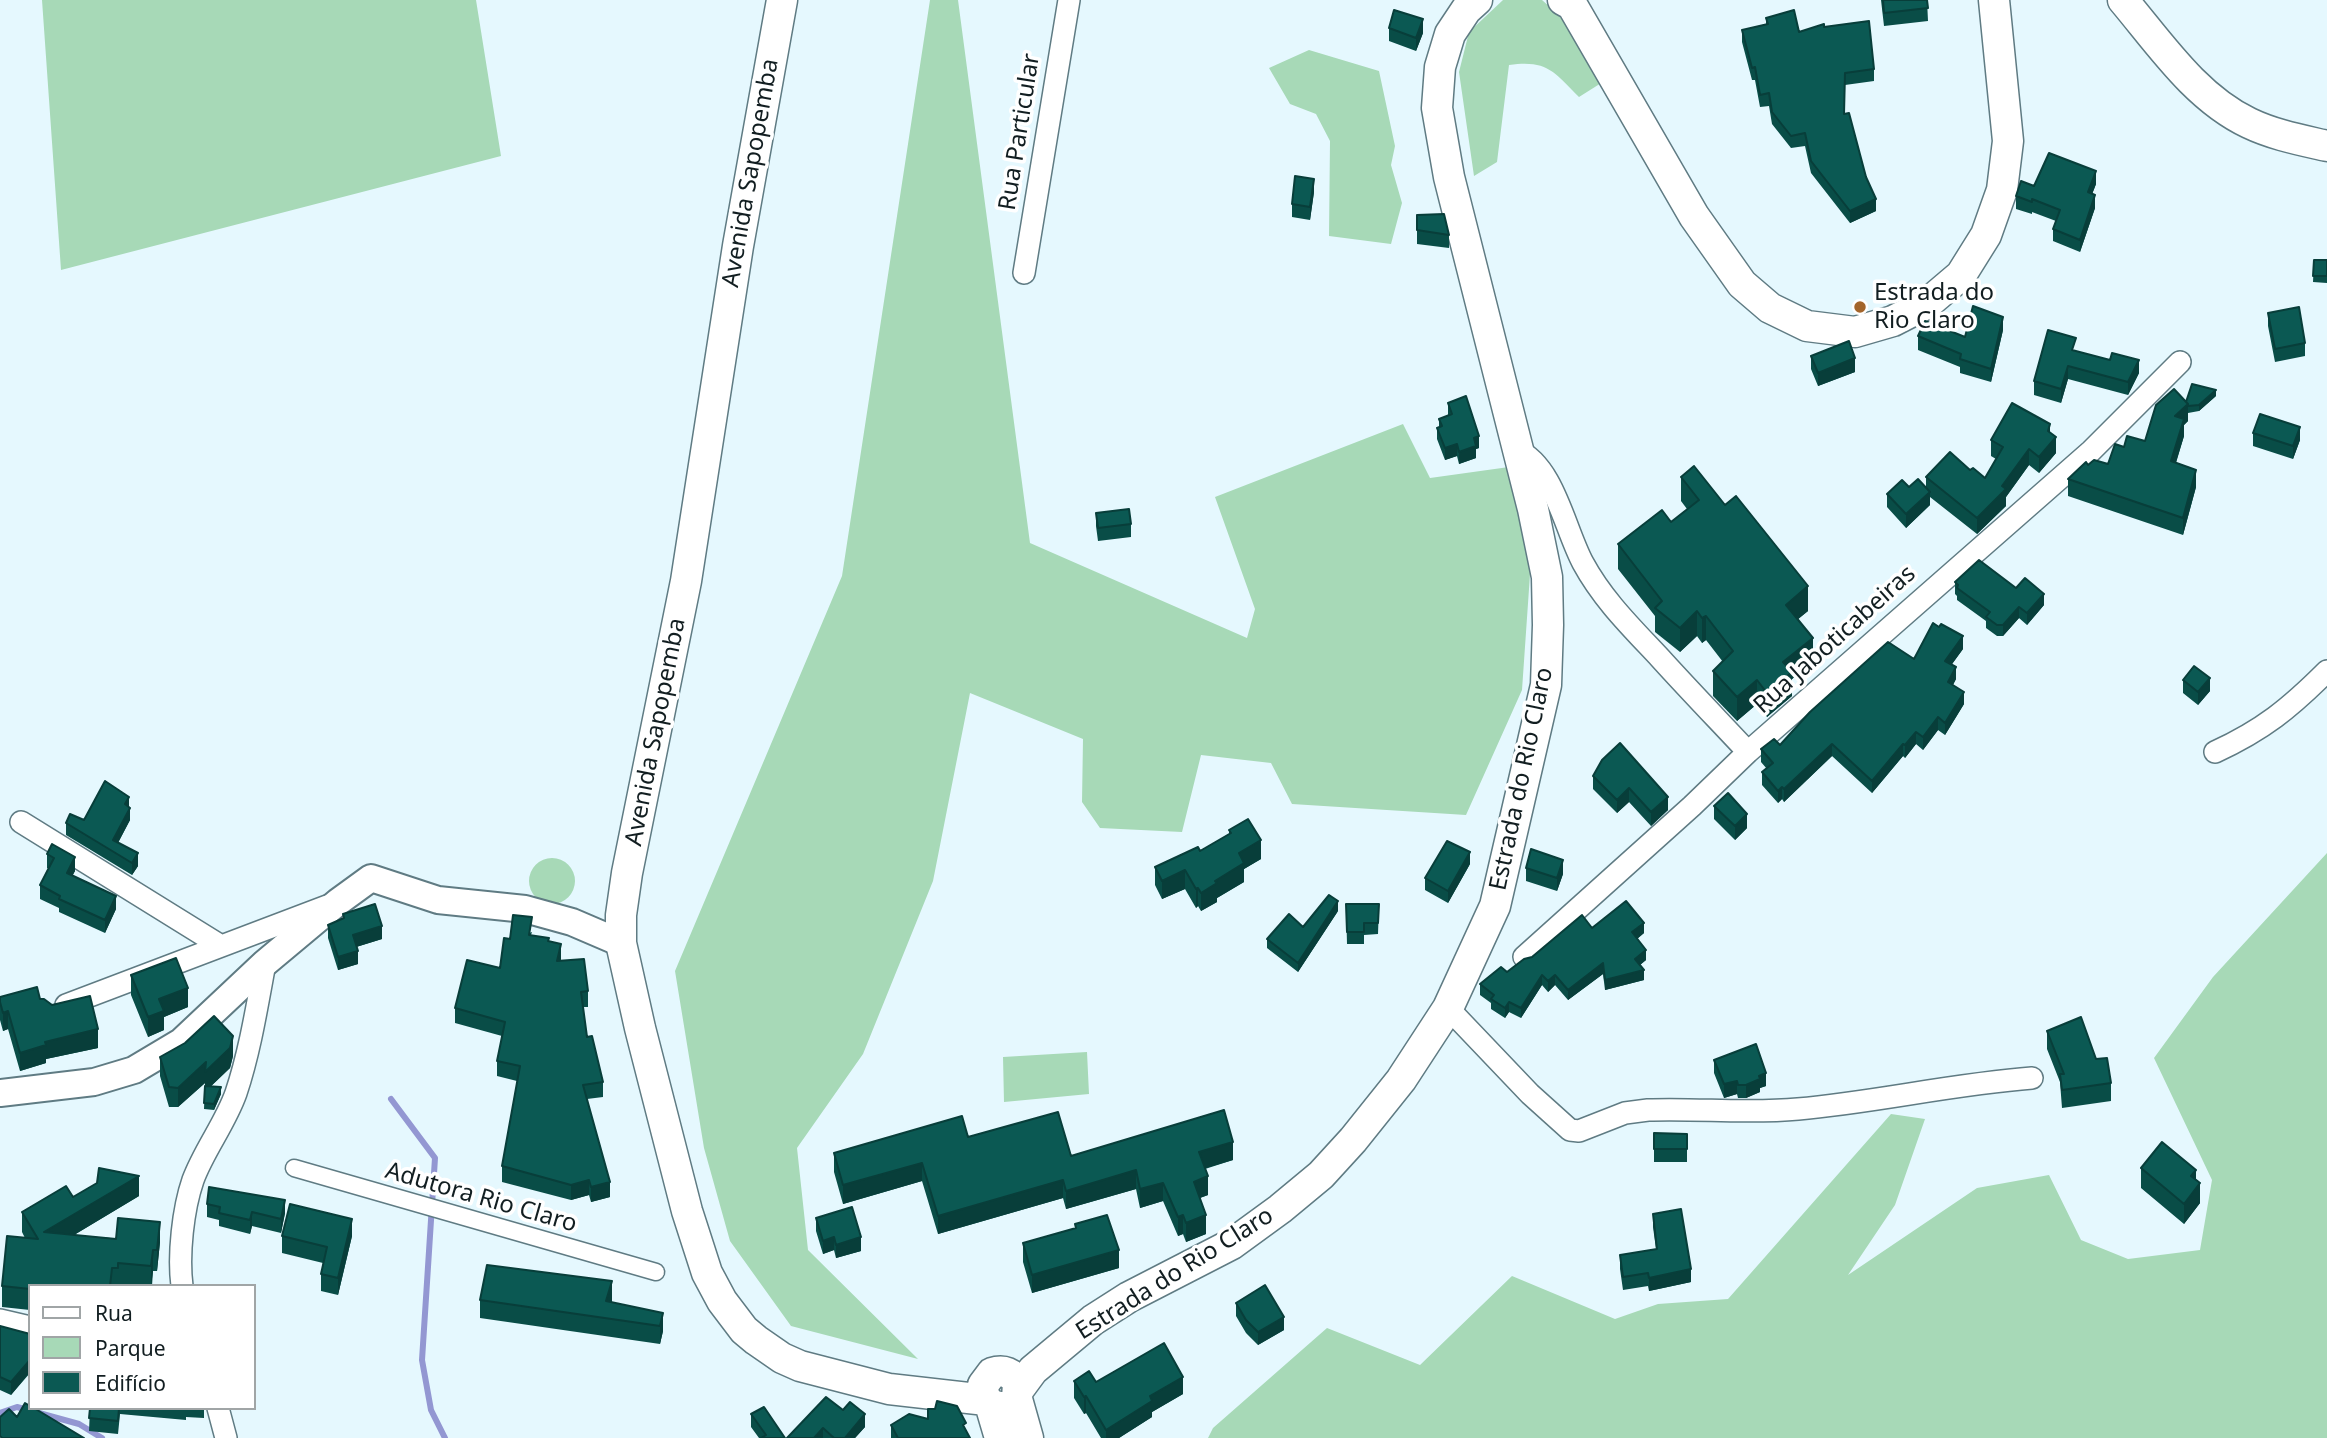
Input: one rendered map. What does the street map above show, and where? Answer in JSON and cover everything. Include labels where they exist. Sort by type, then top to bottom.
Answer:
[{"type":"main road","name":"Avenida Sapopemba","points":[[782,0],[738,246],[686,581],[627,873],[621,915],[621,943],[639,1028],[687,1211],[708,1273],[722,1301],[744,1329],[782,1358],[800,1366],[851,1380],[945,1382],[1000,1390]]},
{"type":"main road","name":"Estrada do Rio Claro","points":[[1000,1390],[1033,1370],[1093,1320],[1129,1297],[1232,1244],[1321,1175],[1401,1080],[1448,1008],[1496,906],[1546,685],[1547,577],[1533,509],[1449,177],[1437,108],[1440,67],[1450,34],[1466,10],[1477,0]]},
{"type":"main road","points":[[1563,0],[1572,5],[1694,216],[1742,284],[1770,309],[1807,326],[1855,332],[1893,321],[1928,303],[1961,275],[1986,235],[2002,190],[2008,141],[1994,0]]},
{"type":"main road","points":[[2123,0],[2194,83],[2224,108],[2250,124],[2294,139],[2327,146]]},
{"type":"main road","points":[[1000,1390],[1000,1438]]},
{"type":"main road","points":[[1000,1390],[1028,1438]]},
{"type":"street","name":"Rua Particular","points":[[1024,273],[1069,0]]},
{"type":"street","name":"Rua Jaboticabeiras","points":[[1524,957],[1748,752],[2091,450],[2180,362]]},
{"type":"street","points":[[1517,450],[1529,455],[1540,470],[1553,493],[1581,561],[1615,611],[1748,752]]},
{"type":"street","points":[[2215,752],[2271,723],[2327,671]]},
{"type":"street","points":[[21,822],[221,946]]},
{"type":"street","points":[[0,1093],[94,1082],[134,1070],[181,1042],[265,963],[371,878],[438,900],[525,909],[572,922],[621,943]]},
{"type":"street","points":[[54,1010],[338,902]]},
{"type":"street","points":[[182,1284],[180,1269],[187,1204],[193,1179],[224,1122],[236,1093],[247,1055],[265,963]]},
{"type":"street","points":[[1448,1008],[1530,1094],[1570,1130],[1579,1130],[1625,1112],[1795,1110],[2032,1077]]},
{"type":"street","name":"Adutora Rio Claro","points":[[294,1168],[656,1272]]},
{"type":"street","points":[[0,1320],[28,1327]]},
{"type":"street","points":[[219,1410],[226,1438]]},
{"type":"green space","points":[[42,0],[476,0],[501,156],[61,270]]},
{"type":"green space","points":[[930,0],[958,0],[1030,543],[1247,638],[1255,609],[1215,497],[1403,424],[1430,478],[1509,467],[1531,560],[1522,690],[1466,815],[1292,804],[1271,763],[1201,755],[1182,832],[1100,828],[1082,802],[1083,739],[970,693],[933,881],[863,1054],[797,1148],[808,1250],[918,1359],[791,1326],[730,1241],[704,1148],[675,971],[842,576]]},
{"type":"green space","points":[[1503,0],[1542,0],[1577,37],[1606,80],[1579,97],[1548,69],[1532,64],[1509,65],[1497,162],[1474,176],[1459,72],[1469,32]]},
{"type":"green space","points":[[1309,50],[1379,71],[1395,146],[1391,165],[1402,203],[1391,244],[1329,236],[1330,141],[1316,114],[1290,104],[1269,68]]},
{"type":"green space","points":[[2327,853],[2327,1438],[1208,1438],[1213,1428],[1327,1328],[1420,1365],[1512,1276],[1615,1319],[1658,1304],[1728,1299],[1891,1114],[1925,1119],[1895,1205],[1848,1275],[1977,1188],[2049,1175],[2081,1240],[2128,1259],[2200,1250],[2212,1180],[2154,1058],[2213,977]]},
{"type":"green space","points":[[552,858],[568,865],[575,881],[568,897],[552,904],[536,897],[529,881],[536,865]]},
{"type":"green space","points":[[1087,1052],[1089,1094],[1004,1102],[1003,1057]]},
{"type":"building","points":[[1883,0],[1927,0],[1928,8],[1884,13]]},
{"type":"building","points":[[1394,10],[1423,19],[1416,38],[1389,28]]},
{"type":"building","points":[[1794,10],[1799,32],[1824,24],[1824,27],[1869,21],[1874,69],[1845,73],[1844,114],[1849,113],[1866,177],[1876,199],[1850,211],[1811,161],[1805,133],[1791,136],[1772,112],[1769,93],[1760,95],[1755,67],[1752,68],[1742,30],[1768,24],[1766,18]]},
{"type":"building","points":[[2049,153],[2096,171],[2088,192],[2095,195],[2080,240],[2053,229],[2060,210],[2016,196],[2021,181],[2034,186]]},
{"type":"building","points":[[1295,176],[1314,179],[1310,207],[1292,204]]},
{"type":"building","points":[[1444,214],[1449,235],[1417,230],[1417,215]]},
{"type":"building","points":[[2314,260],[2327,260],[2327,276],[2313,276]]},
{"type":"building","points":[[1973,306],[2003,317],[1991,369],[1960,359],[1961,354],[1918,336],[1925,321],[1965,337]]},
{"type":"building","points":[[2299,307],[2305,343],[2275,349],[2268,313]]},
{"type":"building","points":[[2048,330],[2076,338],[2072,350],[2110,360],[2112,353],[2139,360],[2128,382],[2068,366],[2061,389],[2034,381]]},
{"type":"building","points":[[1849,341],[1855,358],[1818,373],[1811,356]]},
{"type":"building","points":[[2192,384],[2216,390],[2199,405],[2188,406],[2186,402]]},
{"type":"building","points":[[2174,389],[2188,404],[2175,416],[2184,419],[2171,461],[2196,470],[2183,518],[2068,479],[2086,462],[2088,465],[2094,460],[2108,464],[2115,444],[2124,447],[2127,436],[2145,441],[2156,405]]},
{"type":"building","points":[[1466,396],[1479,436],[1474,438],[1476,446],[1459,452],[1457,444],[1445,448],[1437,428],[1442,426],[1439,419],[1452,414],[1448,403]]},
{"type":"building","points":[[2012,403],[2050,424],[2048,431],[2056,437],[2039,457],[2029,449],[2002,486],[2006,489],[1977,518],[1926,477],[1950,452],[1970,470],[1973,468],[1985,478],[2003,447],[1991,440]]},
{"type":"building","points":[[2260,414],[2300,427],[2293,446],[2253,433]]},
{"type":"building","points":[[1694,466],[1725,505],[1736,496],[1808,586],[1786,605],[1813,638],[1783,662],[1792,672],[1767,693],[1757,680],[1737,697],[1713,671],[1733,651],[1706,616],[1702,618],[1697,611],[1680,628],[1655,608],[1662,601],[1618,544],[1662,510],[1671,522],[1699,500],[1681,477]]},
{"type":"building","points":[[1918,479],[1930,492],[1906,514],[1887,494],[1902,480],[1909,487]]},
{"type":"building","points":[[1129,509],[1131,524],[1098,528],[1096,513]]},
{"type":"building","points":[[1979,560],[2016,588],[2025,578],[2044,594],[2027,613],[2019,607],[2003,625],[1997,625],[1986,617],[1990,612],[1957,588],[1955,582]]},
{"type":"building","points":[[1933,623],[1939,627],[1941,624],[1963,636],[1945,661],[1956,667],[1948,682],[1964,692],[1945,723],[1938,717],[1923,737],[1916,732],[1872,781],[1832,744],[1784,789],[1782,787],[1778,791],[1762,772],[1773,763],[1761,749],[1774,739],[1780,745],[1810,712],[1888,642],[1914,659]]},
{"type":"building","points":[[2194,666],[2210,678],[2198,692],[2183,680]]},
{"type":"building","points":[[1620,743],[1668,797],[1651,812],[1629,788],[1617,800],[1593,776],[1602,760]]},
{"type":"building","points":[[105,781],[129,797],[125,804],[130,808],[113,840],[138,853],[132,863],[66,823],[70,814],[84,820]]},
{"type":"building","points":[[1728,793],[1747,814],[1735,826],[1714,806]]},
{"type":"building","points":[[1248,819],[1261,840],[1239,853],[1244,863],[1215,881],[1217,883],[1201,893],[1185,870],[1162,881],[1155,867],[1198,847],[1200,851],[1231,833],[1229,830]]},
{"type":"building","points":[[1447,841],[1470,852],[1448,891],[1425,878]]},
{"type":"building","points":[[52,844],[75,857],[67,873],[116,896],[105,920],[59,899],[60,896],[40,885],[54,858],[47,854]]},
{"type":"building","points":[[1531,849],[1563,860],[1557,878],[1526,868]]},
{"type":"building","points":[[1329,895],[1338,901],[1298,963],[1267,939],[1289,914],[1303,927]]},
{"type":"building","points":[[1626,901],[1644,923],[1632,932],[1646,950],[1635,959],[1644,970],[1605,980],[1603,963],[1568,990],[1555,975],[1548,981],[1542,975],[1521,1008],[1509,1002],[1505,1008],[1491,999],[1494,995],[1480,984],[1501,967],[1507,972],[1524,959],[1532,957],[1582,915],[1592,928]]},
{"type":"building","points":[[375,904],[382,926],[353,935],[358,951],[338,957],[328,925],[344,918],[343,914]]},
{"type":"building","points":[[1346,904],[1379,904],[1378,923],[1364,923],[1364,932],[1347,932]]},
{"type":"building","points":[[513,915],[532,917],[529,935],[549,938],[548,941],[561,944],[557,961],[584,959],[588,991],[581,992],[587,1037],[592,1036],[603,1082],[583,1085],[610,1182],[591,1187],[589,1180],[571,1185],[502,1166],[520,1066],[497,1061],[505,1022],[455,1008],[467,960],[500,968],[504,938],[510,939]]},
{"type":"building","points":[[176,958],[188,988],[159,999],[164,1011],[148,1017],[131,975]]},
{"type":"building","points":[[37,987],[40,999],[52,1005],[90,996],[98,1029],[45,1042],[46,1045],[20,1053],[8,1011],[3,1013],[0,997]]},
{"type":"building","points":[[214,1016],[233,1036],[230,1048],[205,1072],[206,1062],[178,1088],[169,1087],[160,1057],[185,1043]]},
{"type":"building","points":[[2081,1017],[2096,1059],[2107,1058],[2111,1083],[2062,1090],[2060,1074],[2064,1074],[2047,1031]]},
{"type":"building","points":[[1756,1044],[1766,1073],[1746,1085],[1738,1085],[1737,1081],[1724,1084],[1714,1060]]},
{"type":"building","points":[[205,1086],[221,1087],[214,1104],[204,1103]]},
{"type":"building","points":[[1224,1110],[1233,1142],[1199,1152],[1208,1176],[1194,1182],[1206,1215],[1186,1223],[1183,1215],[1178,1217],[1163,1183],[1140,1189],[1136,1170],[1066,1191],[1063,1180],[938,1216],[922,1163],[843,1185],[834,1153],[962,1116],[968,1137],[1058,1112],[1071,1156]]},
{"type":"building","points":[[1654,1133],[1687,1134],[1687,1149],[1654,1149]]},
{"type":"building","points":[[2162,1142],[2196,1170],[2191,1176],[2200,1183],[2184,1204],[2141,1168]]},
{"type":"building","points":[[99,1168],[139,1176],[44,1232],[116,1239],[118,1218],[160,1222],[157,1250],[153,1250],[151,1266],[118,1263],[118,1268],[112,1268],[110,1284],[28,1284],[28,1289],[2,1286],[7,1236],[38,1239],[22,1212],[66,1186],[73,1197],[97,1183]]},
{"type":"building","points":[[209,1187],[285,1200],[281,1219],[252,1212],[250,1220],[219,1213],[220,1207],[207,1204]]},
{"type":"building","points":[[290,1204],[352,1219],[338,1278],[321,1274],[327,1247],[282,1236]]},
{"type":"building","points":[[852,1207],[861,1237],[836,1245],[834,1237],[823,1241],[816,1218]]},
{"type":"building","points":[[1681,1209],[1691,1269],[1649,1278],[1648,1273],[1623,1277],[1620,1255],[1657,1249],[1653,1214]]},
{"type":"building","points":[[1107,1215],[1119,1250],[1032,1275],[1023,1243],[1076,1228],[1075,1224]]},
{"type":"building","points":[[487,1265],[612,1281],[606,1301],[663,1313],[660,1326],[480,1300]]},
{"type":"building","points":[[1265,1285],[1284,1317],[1258,1332],[1246,1320],[1236,1303]]},
{"type":"building","points":[[0,1326],[28,1333],[28,1362],[11,1382],[0,1377]]},
{"type":"building","points":[[1164,1343],[1183,1377],[1150,1396],[1152,1401],[1106,1430],[1074,1381],[1089,1371],[1096,1382]]},
{"type":"building","points":[[826,1397],[843,1410],[850,1402],[865,1414],[845,1438],[834,1438],[823,1428],[814,1438],[787,1438]]},
{"type":"building","points":[[937,1401],[957,1406],[970,1438],[898,1438],[891,1425],[909,1414],[928,1419],[928,1409],[935,1409]]},
{"type":"building","points":[[25,1403],[28,1410],[37,1410],[84,1438],[2,1438],[0,1417],[9,1409],[17,1417]]},
{"type":"building","points":[[764,1407],[785,1438],[761,1438],[766,1435],[751,1414]]},
{"type":"building","points":[[90,1410],[119,1410],[118,1421],[89,1418]]},
{"type":"waterway","points":[[391,1099],[435,1158],[422,1360],[431,1410],[445,1438]]},
{"type":"waterway","points":[[0,1413],[17,1407],[28,1410]]},
{"type":"waterway","points":[[39,1413],[79,1424],[102,1438]]},
{"type":"place","name":"Estrada do Rio Claro","points":[[1860,307]]}]
